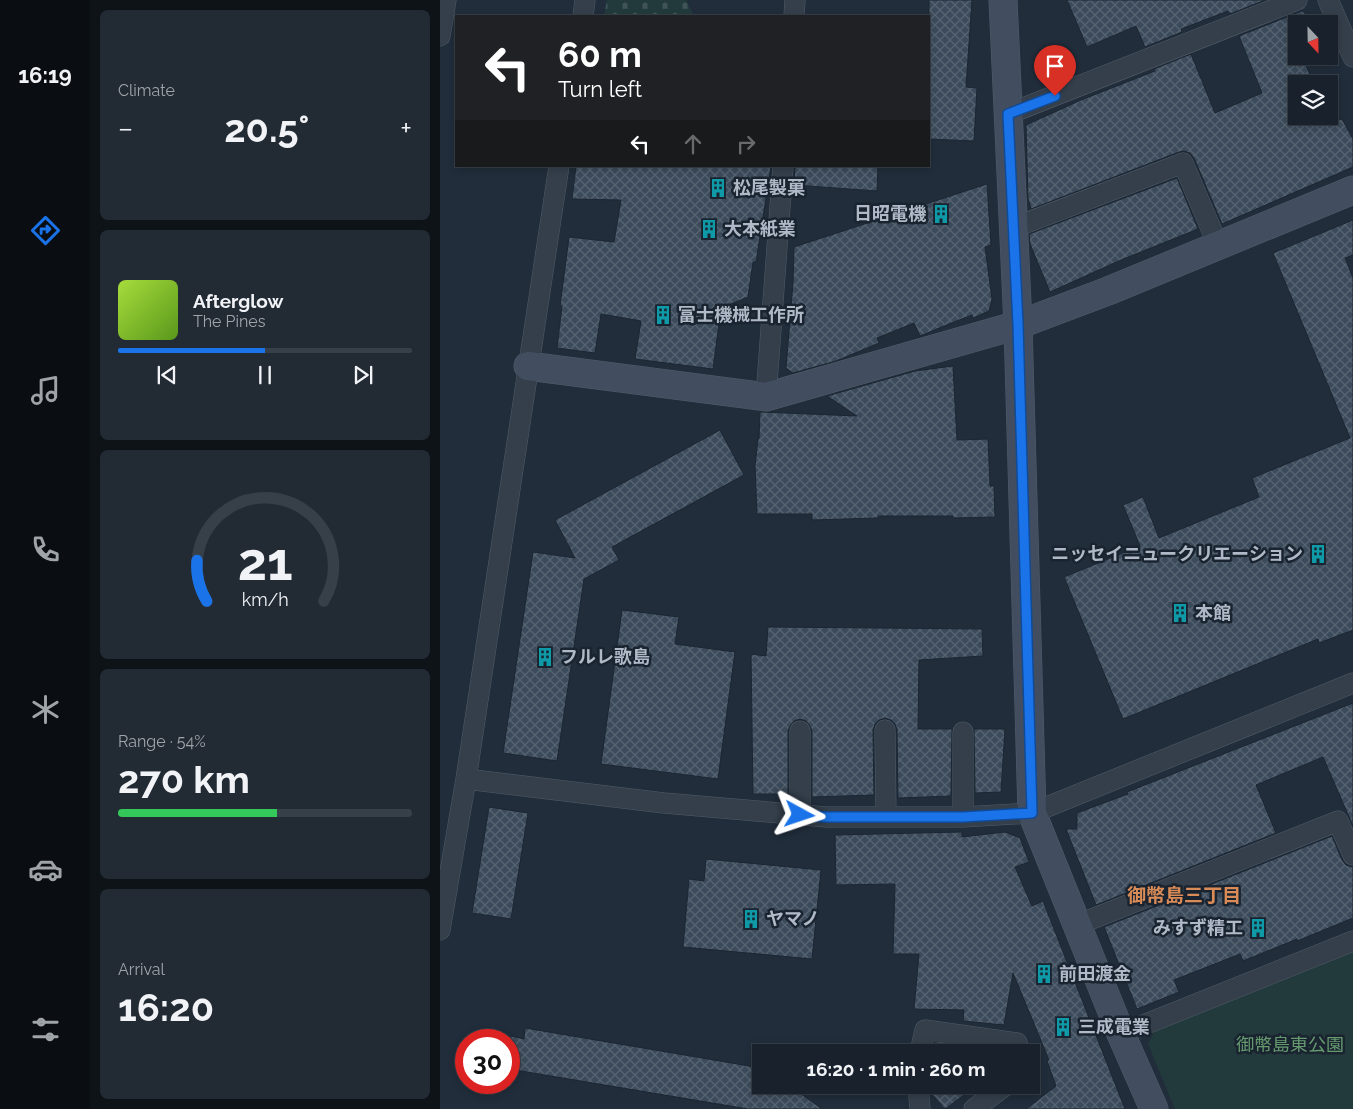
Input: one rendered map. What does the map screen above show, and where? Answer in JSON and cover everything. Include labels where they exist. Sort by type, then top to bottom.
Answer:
[{"type":"street","points":[[440,36],[446,0]]},
{"type":"street","points":[[583,15],[585,0]]},
{"type":"street","points":[[794,15],[795,0]]},
{"type":"street","points":[[1003,0],[1018,325],[1032,813],[1121,1034],[1154,1109]]},
{"type":"street","points":[[1008,114],[1297,0]]},
{"type":"street","points":[[1328,0],[1353,57]]},
{"type":"street","points":[[1013,228],[1183,163],[1218,245]]},
{"type":"street","points":[[440,930],[466,779],[559,167]]},
{"type":"street","points":[[766,397],[782,167]]},
{"type":"street","points":[[528,366],[766,397],[1018,325],[1108,291],[1353,190]]},
{"type":"street","points":[[466,779],[664,803],[826,817],[963,817],[1032,813],[1353,684]]},
{"type":"street","points":[[800,730],[800,815]]},
{"type":"street","points":[[885,730],[886,817]]},
{"type":"street","points":[[963,732],[963,817]]},
{"type":"street","points":[[1077,925],[1338,821],[1353,855]]},
{"type":"street","points":[[1121,1034],[1353,941]]},
{"type":"street","points":[[922,1044],[925,1030],[1017,1044]]},
{"type":"street","points":[[919,1094],[920,1109]]},
{"type":"street","points":[[974,1109],[994,1094]]},
{"type":"green space","points":[[607,0],[686,0],[694,15],[604,15]]},
{"type":"green space","name":"御幣島東公園","points":[[1353,950],[1353,1109],[1175,1109],[1148,1044],[1154,1032]]},
{"type":"building","points":[[929,0],[972,0],[966,87],[977,88],[974,141],[930,139]]},
{"type":"building","points":[[1067,0],[1265,0],[1230,14],[1228,11],[1181,29],[1182,32],[1145,47],[1136,26],[1087,47]]},
{"type":"building","points":[[1302,11],[1307,15],[1292,15]]},
{"type":"building","points":[[1288,17],[1288,65],[1306,65],[1310,75],[1288,75],[1288,125],[1338,125],[1338,121],[1342,119],[1353,139],[1353,167],[1222,224],[1194,158],[1190,153],[1184,151],[1031,209],[1028,198],[1026,125],[1191,54],[1215,113],[1262,93],[1239,36]]},
{"type":"building","points":[[576,167],[771,167],[756,262],[753,262],[748,297],[721,308],[713,369],[635,359],[641,321],[601,314],[595,353],[557,348],[562,306],[560,306],[569,237],[614,242],[621,200],[572,199]]},
{"type":"building","points":[[795,167],[878,167],[877,191],[794,185]]},
{"type":"building","points":[[1177,178],[1198,229],[1121,260],[1050,292],[1030,244],[1029,234]]},
{"type":"building","points":[[987,184],[991,245],[985,247],[992,299],[989,311],[973,318],[972,315],[920,336],[914,323],[877,338],[879,343],[836,361],[793,373],[786,368],[794,247]]},
{"type":"building","points":[[1353,220],[1353,255],[1345,258],[1353,278],[1353,630],[1319,643],[1318,639],[1123,719],[1064,577],[1140,546],[1123,505],[1143,497],[1159,538],[1259,497],[1252,478],[1350,438],[1273,253]]},
{"type":"building","points":[[953,366],[957,440],[988,439],[990,486],[994,486],[995,517],[878,516],[878,518],[812,520],[812,514],[757,514],[755,466],[760,412],[857,416],[827,396],[915,371]]},
{"type":"building","points":[[720,430],[744,475],[612,547],[619,560],[584,579],[557,761],[503,753],[533,552],[575,558],[555,520]]},
{"type":"building","points":[[622,610],[679,617],[675,644],[735,652],[718,779],[601,764]]},
{"type":"building","points":[[768,627],[982,629],[983,656],[919,660],[918,729],[952,729],[951,796],[898,798],[897,729],[891,720],[885,718],[875,724],[873,730],[874,795],[812,797],[812,731],[806,721],[800,719],[794,721],[788,731],[788,794],[753,794],[751,654],[766,656]]},
{"type":"building","points":[[1353,703],[1353,826],[1323,757],[1256,785],[1276,833],[1096,905],[1066,829],[1077,829],[1077,813]]},
{"type":"building","points":[[974,729],[1005,729],[1001,792],[975,793]]},
{"type":"building","points":[[489,807],[528,813],[511,919],[472,913]]},
{"type":"building","points":[[962,832],[962,837],[1005,832],[1020,838],[1029,862],[1015,867],[1032,906],[1043,901],[1125,1109],[1026,1109],[1056,1086],[1047,1061],[1049,1060],[1013,973],[1004,1025],[963,1021],[964,1010],[914,1009],[919,954],[893,954],[895,884],[836,885],[835,835]]},
{"type":"building","points":[[1332,836],[1342,860],[1346,865],[1353,867],[1353,918],[1243,961],[1240,954],[1174,980],[1179,992],[1137,1009],[1104,927]]},
{"type":"building","name":"ヤマノ","points":[[706,859],[821,870],[812,959],[683,947],[689,879],[704,881]]},
{"type":"building","points":[[525,1028],[752,1066],[752,1094],[801,1094],[822,1109],[748,1109],[520,1071],[520,1038],[524,1039]]},
{"type":"building","points":[[932,1094],[966,1094],[945,1109]]},
{"type":"place","name":"松尾製菓","points":[[718,188]]},
{"type":"place","name":"日昭電機","points":[[941,214]]},
{"type":"place","name":"大本紙業","points":[[709,229]]},
{"type":"place","name":"富士機械工作所","points":[[663,315]]},
{"type":"place","name":"ニッセイニュークリエーション","points":[[1318,554]]},
{"type":"place","name":"本館","points":[[1180,613]]},
{"type":"place","name":"フルレ歌島","points":[[545,657]]},
{"type":"place","name":"ヤマノ","points":[[751,919]]},
{"type":"place","name":"みすず精工","points":[[1258,928]]},
{"type":"place","name":"前田渡金","points":[[1044,974]]},
{"type":"place","name":"三成電業","points":[[1063,1027]]},
{"type":"district","name":"御幣島三丁目","points":[[1184,895]]},
{"type":"route","points":[[800,815],[826,817],[963,817],[1032,813],[1018,325],[1008,114],[1055,96]]}]
